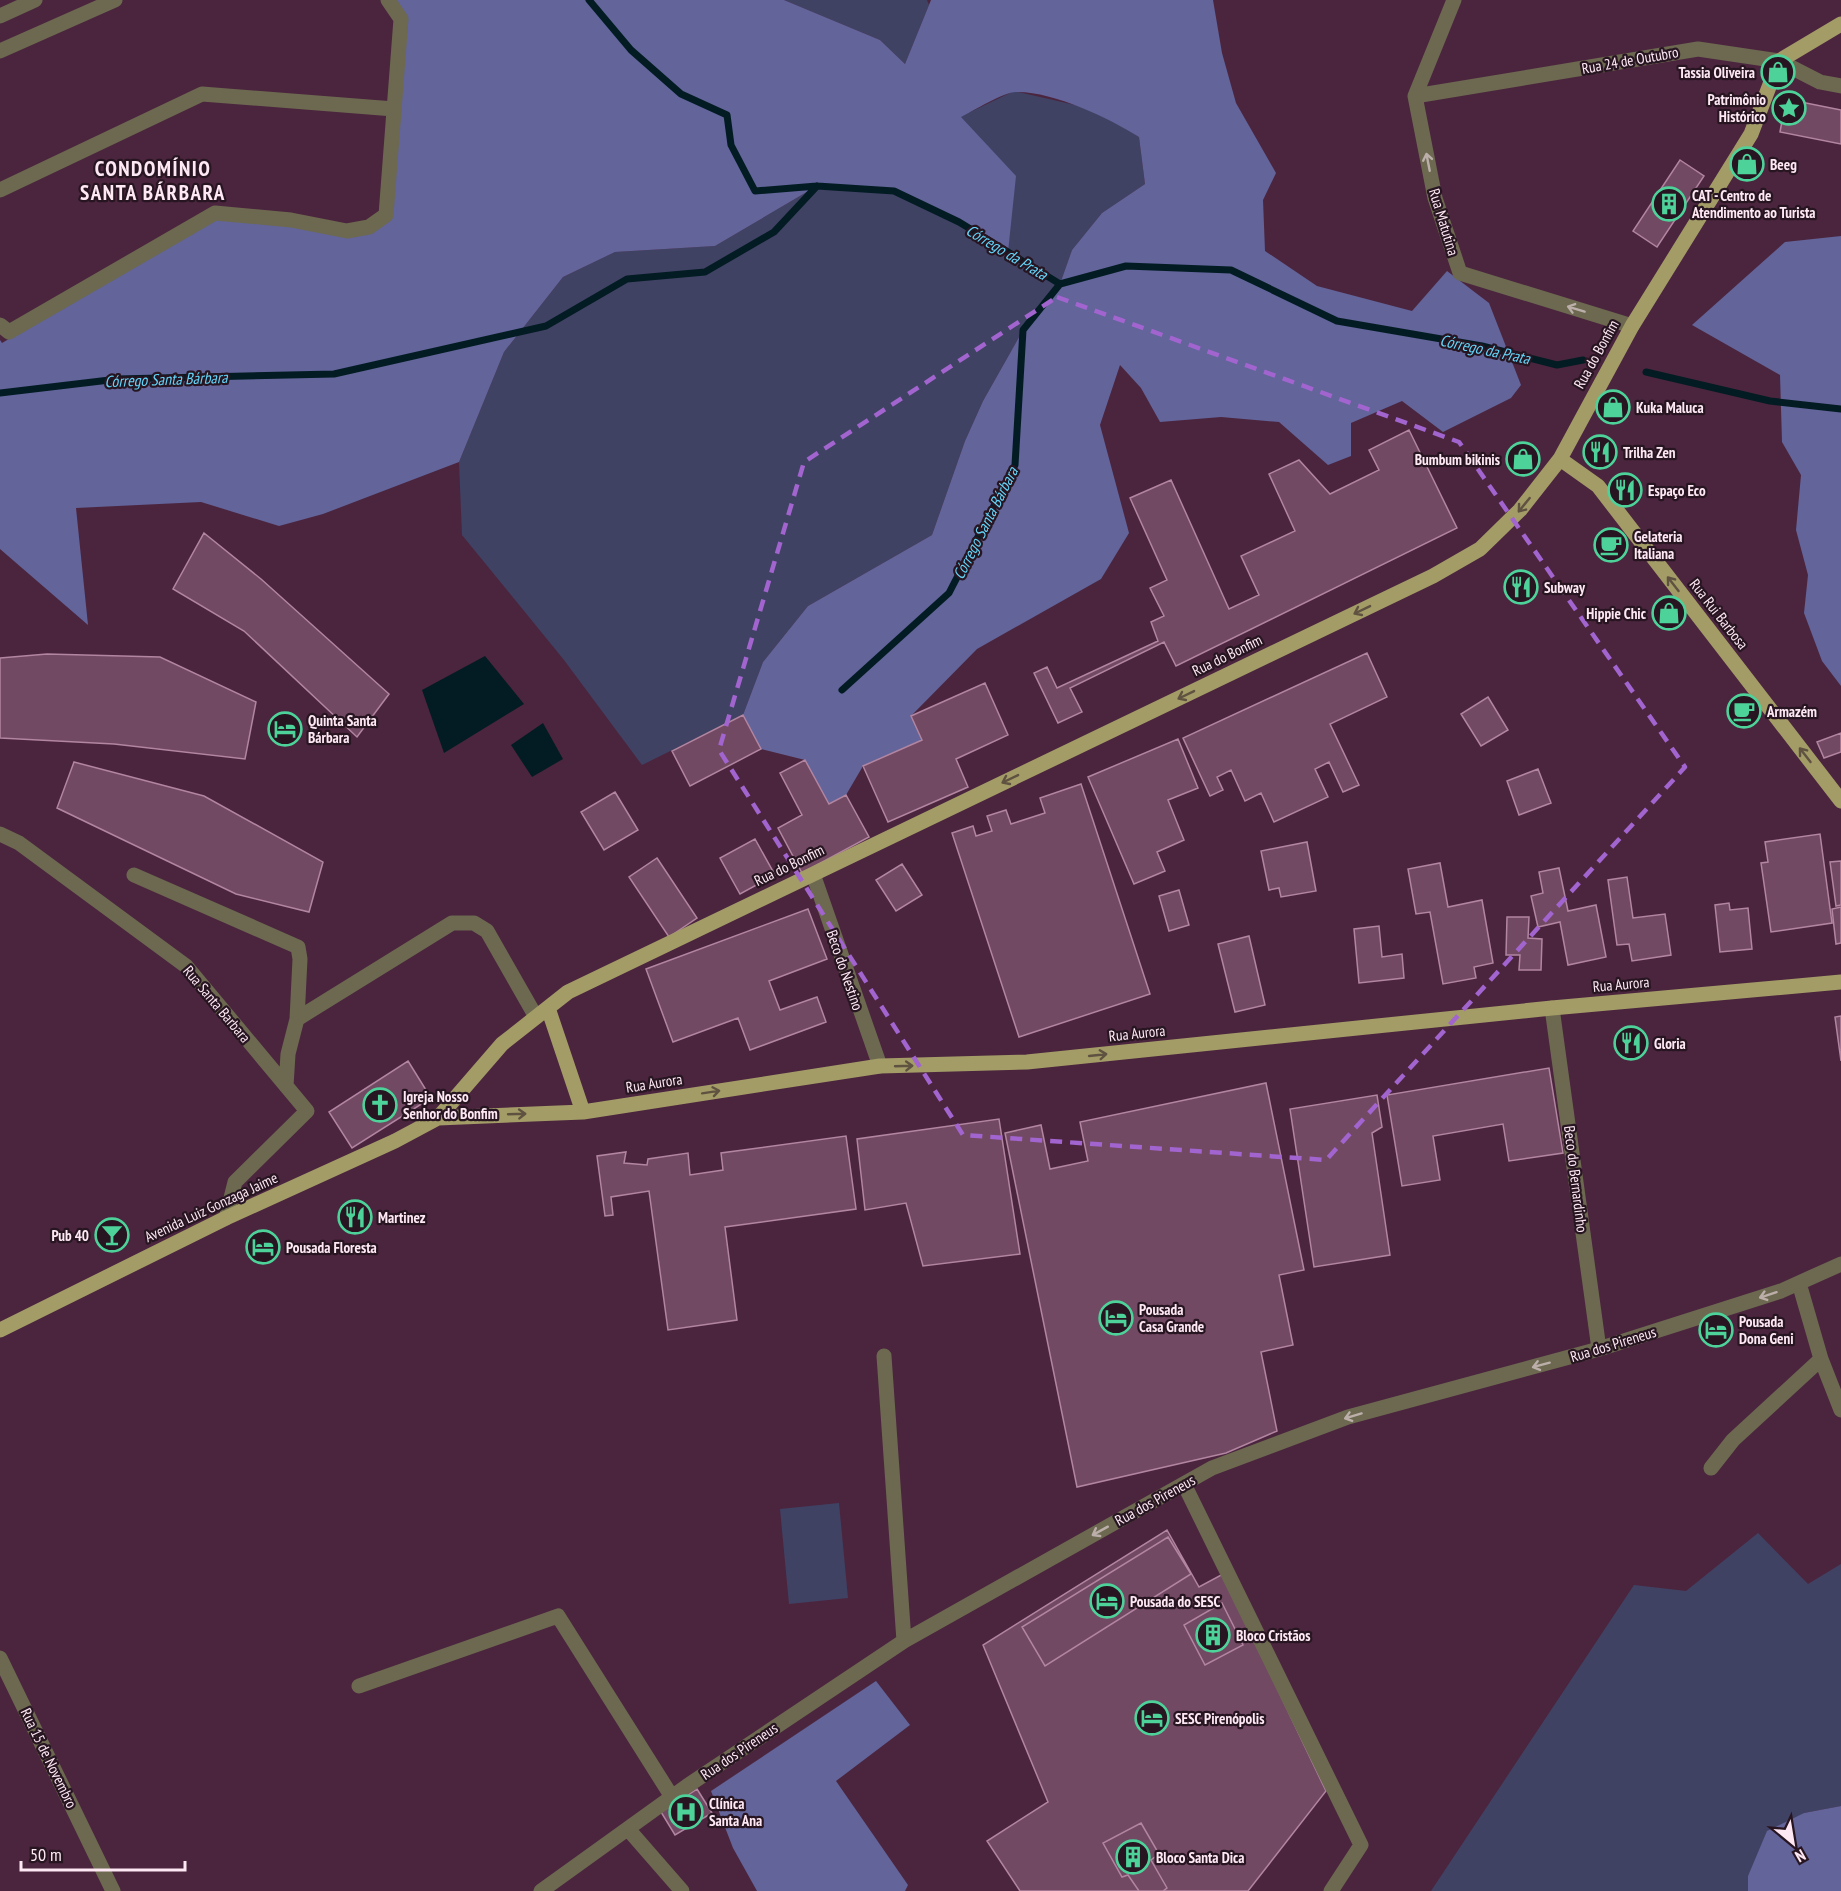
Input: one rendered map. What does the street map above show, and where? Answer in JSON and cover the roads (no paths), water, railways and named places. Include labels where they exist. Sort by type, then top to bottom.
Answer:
[{"type":"main road","points":[[1779,61],[1841,24]]},
{"type":"main road","name":"Rua do Bonfim","points":[[438,1118],[502,1044],[568,992],[1433,576],[1480,549],[1520,510],[1560,459],[1632,326],[1751,134],[1779,61]]},
{"type":"main road","name":"Rua Rui Barbosa","points":[[1560,459],[1598,486],[1841,801]]},
{"type":"main road","name":"Rua Aurora","points":[[438,1118],[583,1112],[880,1066],[1027,1062],[1552,1008],[1841,982]]},
{"type":"main road","points":[[542,1013],[583,1112]]},
{"type":"main road","name":"Avenida Luiz Gonzaga Jaime","points":[[0,1330],[226,1218],[395,1141],[438,1118]]},
{"type":"street","points":[[0,16],[35,0]]},
{"type":"street","points":[[0,51],[115,0]]},
{"type":"street","points":[[0,325],[9,333],[215,213],[291,220],[347,231],[369,227],[386,214],[401,19],[388,0]]},
{"type":"street","points":[[1415,96],[1454,0]]},
{"type":"street","name":"Rua 24 de Outubro","points":[[1415,96],[1698,49],[1779,61],[1820,82],[1841,86]]},
{"type":"street","points":[[0,190],[202,93],[394,109]]},
{"type":"street","name":"Rua Matutina","points":[[1415,96],[1435,198],[1460,273],[1632,326]]},
{"type":"street","name":"Rua Santa Barbara","points":[[0,834],[19,843],[186,966],[307,1111],[235,1182],[226,1218]]},
{"type":"street","name":"Beco do Nestino","points":[[813,874],[880,1066]]},
{"type":"street","points":[[134,875],[298,947],[300,960],[297,1019],[288,1054],[286,1086]]},
{"type":"street","points":[[297,1019],[452,923],[474,923],[488,931],[542,1013]]},
{"type":"street","name":"Beco do Bernardinho","points":[[1552,1008],[1558,1037],[1599,1350]]},
{"type":"street","name":"Rua dos Pireneus","points":[[542,1891],[672,1797],[904,1641],[1212,1468],[1348,1417],[1599,1350],[1799,1283],[1841,1264]]},
{"type":"street","points":[[1799,1283],[1821,1359],[1841,1410]]},
{"type":"street","points":[[884,1356],[904,1641]]},
{"type":"street","points":[[1711,1468],[1733,1440],[1821,1359]]},
{"type":"street","points":[[1184,1484],[1361,1845],[1331,1891]]},
{"type":"street","points":[[359,1686],[558,1616],[672,1797]]},
{"type":"street","name":"Rua 15 de Novembro","points":[[0,1658],[113,1891]]},
{"type":"street","points":[[628,1829],[682,1891]]},
{"type":"waterway","name":"Córrego da Prata","points":[[589,0],[631,50],[681,94],[727,115],[731,145],[755,191],[817,186],[894,191],[959,222],[1060,284],[1126,266],[1231,270],[1337,321],[1482,346],[1557,365],[1583,360]]},
{"type":"waterway","points":[[0,393],[118,379],[334,374],[546,326],[627,279],[705,272],[774,232],[817,186]]},
{"type":"waterway","name":"Córrego Santa Bárbara","points":[[842,690],[949,593],[1015,465],[1023,330],[1060,284]]},
{"type":"waterway","name":"Córrego da Prata","points":[[1646,372],[1770,401],[1841,409]]},
{"type":"place","name":"Tassia Oliveira","points":[[1778,72]]},
{"type":"place","name":"Patrimônio Histórico","points":[[1789,108]]},
{"type":"place","name":"Beeg","points":[[1747,164]]},
{"type":"place","name":"CAT - Centro de Atendimento ao Turista","points":[[1669,204]]},
{"type":"place","name":"Kuka Maluca","points":[[1613,407]]},
{"type":"place","name":"Trilha Zen","points":[[1600,452]]},
{"type":"place","name":"Bumbum bikinis","points":[[1523,459]]},
{"type":"place","name":"Espaço Eco","points":[[1625,490]]},
{"type":"place","name":"Gelateria Italiana","points":[[1611,545]]},
{"type":"place","name":"Subway","points":[[1521,587]]},
{"type":"place","name":"Hippie Chic","points":[[1669,613]]},
{"type":"place","name":"Armazém","points":[[1744,711]]},
{"type":"place","name":"Quinta Santa Bárbara","points":[[285,729]]},
{"type":"place","name":"Gloria","points":[[1631,1043]]},
{"type":"place","name":"Igreja Nosso Senhor do Bonfim","points":[[380,1105]]},
{"type":"place","name":"Martinez","points":[[355,1217]]},
{"type":"place","name":"Pub 40","points":[[112,1235]]},
{"type":"place","name":"Pousada Floresta","points":[[263,1247]]},
{"type":"place","name":"Pousada Casa Grande","points":[[1116,1318]]},
{"type":"place","name":"Pousada Dona Geni","points":[[1716,1330]]},
{"type":"place","name":"Pousada do SESC","points":[[1107,1601]]},
{"type":"place","name":"Bloco Cristãos","points":[[1213,1635]]},
{"type":"place","name":"SESC Pirenópolis","points":[[1152,1718]]},
{"type":"place","name":"Clínica Santa Ana","points":[[686,1812]]},
{"type":"place","name":"Bloco Santa Dica","points":[[1133,1857]]},
{"type":"district","name":"CONDOMÍNIO SANTA BÁRBARA","points":[[153,180]]}]
